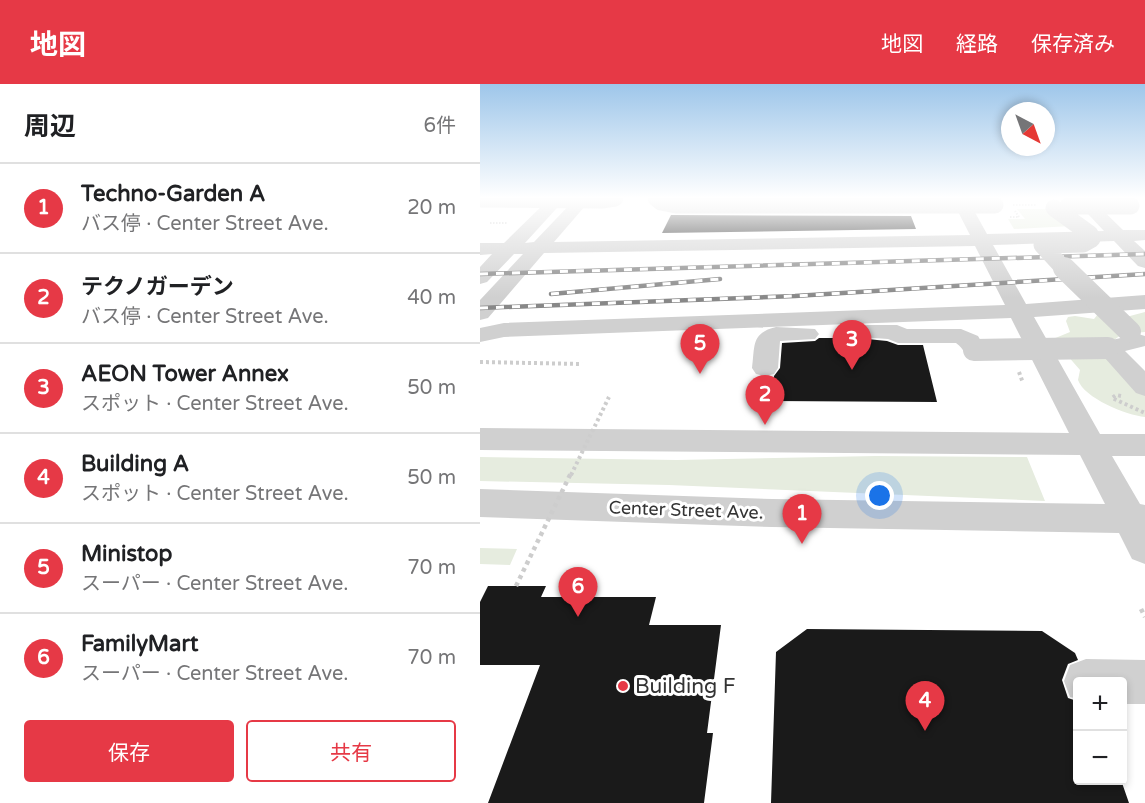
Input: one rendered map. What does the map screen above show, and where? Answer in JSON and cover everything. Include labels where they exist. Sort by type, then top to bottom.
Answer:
[{"type":"street","points":[[480,278],[526,232]]},
{"type":"street","points":[[480,313],[554,232]]},
{"type":"street","points":[[977,232],[1090,444],[1140,529]]},
{"type":"street","points":[[1086,232],[1092,238],[1087,243],[1042,245],[1068,273],[1093,291],[1142,341]]},
{"type":"street","points":[[1113,232],[1119,235],[1145,262]]},
{"type":"street","points":[[480,251],[1145,235]]},
{"type":"street","points":[[480,335],[516,329],[1019,311],[1145,302]]},
{"type":"street","points":[[765,368],[768,338],[776,334],[897,332],[898,336],[961,336],[970,341],[974,350],[1108,348],[1142,341]]},
{"type":"street","points":[[1108,348],[1145,387]]},
{"type":"street","points":[[480,440],[1145,445]]},
{"type":"street","name":"Center Street Ave.","points":[[480,503],[1140,529]]},
{"type":"street","points":[[1127,682],[1145,682]]},
{"type":"path","points":[[480,362],[582,364]]},
{"type":"path","points":[[516,586],[609,397]]},
{"type":"path","points":[[1141,609],[1145,617]]},
{"type":"shaded area","points":[[1145,312],[1145,332],[1122,334],[1109,344],[1145,391],[1145,417],[1117,409],[1088,393],[1078,380],[1080,370],[1053,339],[1070,332],[1066,321],[1068,317],[1094,319],[1098,314],[1130,316]]},
{"type":"shaded area","points":[[876,456],[1027,457],[1045,501],[669,485],[480,481],[480,457],[677,460]]},
{"type":"shaded area","points":[[480,548],[517,549],[510,565],[480,564]]},
{"type":"building","points":[[663,232],[754,232],[662,233]]},
{"type":"building","points":[[819,338],[857,338],[887,341],[898,345],[923,345],[937,402],[772,401],[774,376],[780,368],[782,343],[815,341]]},
{"type":"building","name":"Building F","points":[[488,586],[546,586],[541,597],[656,597],[649,625],[721,625],[707,733],[713,733],[704,803],[488,803],[540,665],[480,665],[480,602]]},
{"type":"building","points":[[807,629],[1042,631],[1075,653],[1078,660],[1068,664],[1062,680],[1068,698],[1073,700],[1073,785],[1123,785],[1129,803],[771,803],[776,652]]},
{"type":"railway","points":[[480,274],[1145,254]]},
{"type":"railway","points":[[480,308],[795,296],[1145,274]]},
{"type":"railway","points":[[551,294],[720,279]]},
{"type":"place","name":"AEON Tower Annex","points":[[852,370]]},
{"type":"place","name":"Ministop","points":[[700,374]]},
{"type":"place","name":"テクノガーデン","points":[[765,425]]},
{"type":"place","name":"Techno-Garden A","points":[[802,544]]},
{"type":"place","name":"FamilyMart","points":[[578,617]]},
{"type":"place","name":"Building F","points":[[623,686]]},
{"type":"place","name":"Building A","points":[[925,731]]}]
